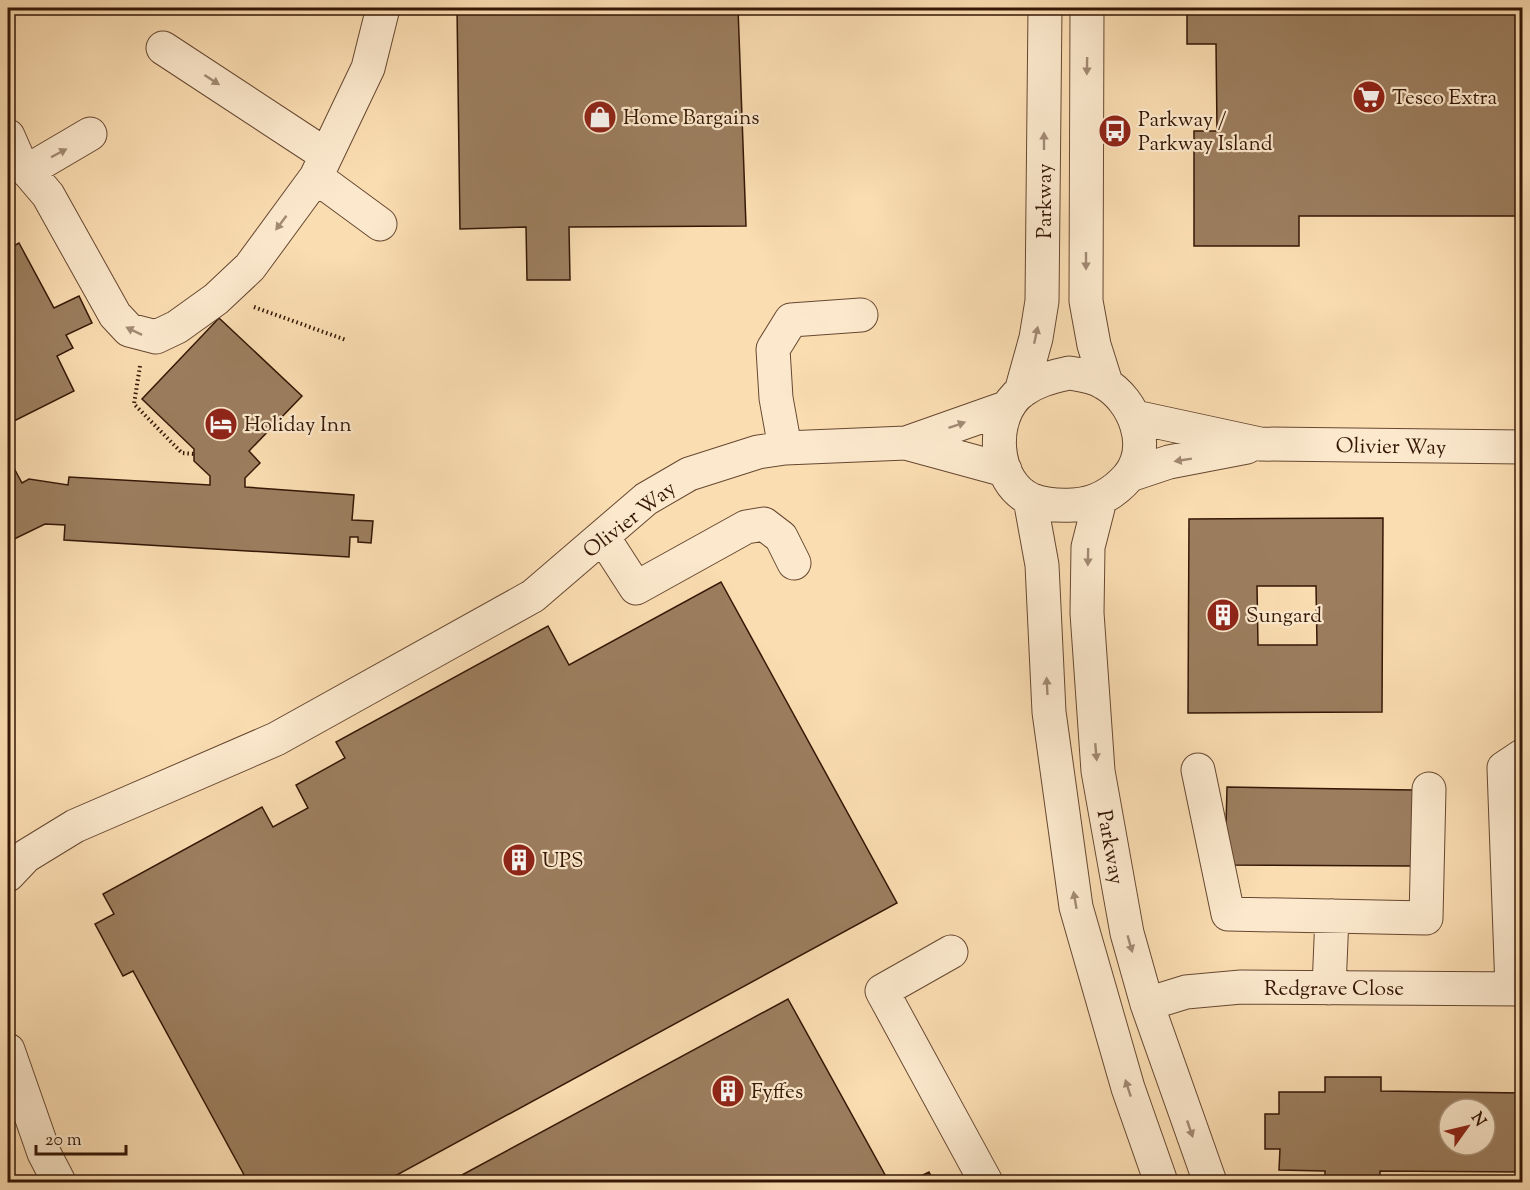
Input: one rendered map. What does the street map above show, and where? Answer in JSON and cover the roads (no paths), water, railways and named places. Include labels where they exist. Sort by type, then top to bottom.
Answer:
[{"type":"street","points":[[8,136],[19,161],[48,195],[115,315],[129,330],[156,337],[177,327],[221,295],[250,267],[321,166],[368,68],[383,8]]},
{"type":"street","name":"Parkway","points":[[1014,399],[1036,338],[1042,300],[1045,8]]},
{"type":"street","name":"Parkway","points":[[1087,8],[1086,302],[1094,345],[1106,383]]},
{"type":"street","points":[[163,48],[321,166],[380,224]]},
{"type":"street","points":[[27,171],[90,134]]},
{"type":"street","points":[[785,448],[776,398],[773,349],[792,320],[861,315]]},
{"type":"street","points":[[1069,373],[1093,377],[1106,383],[1125,400],[1135,417],[1139,442],[1137,460],[1130,475],[1100,500],[1056,506],[1030,499],[1005,470],[999,450],[1000,428],[1014,399],[1043,378],[1069,373]]},
{"type":"street","name":"Olivier Way","points":[[906,442],[1014,399]]},
{"type":"street","name":"Olivier Way","points":[[1135,417],[1260,444],[1522,447]]},
{"type":"street","name":"Olivier Way","points":[[8,875],[26,856],[75,826],[276,739],[533,596],[646,500],[689,474],[758,452],[785,448],[906,442],[1005,470]]},
{"type":"street","name":"Olivier Way","points":[[1130,475],[1169,462],[1260,444]]},
{"type":"street","name":"Parkway","points":[[1030,499],[1042,565],[1048,712],[1076,907],[1128,1089],[1161,1182]]},
{"type":"street","name":"Parkway","points":[[1100,500],[1088,547],[1087,613],[1098,771],[1127,933],[1147,1004],[1210,1182]]},
{"type":"street","points":[[603,537],[636,588],[746,527],[764,524],[781,537],[794,563]]},
{"type":"street","points":[[1517,975],[1504,768],[1522,756]]},
{"type":"street","points":[[1198,770],[1228,914],[1426,918],[1429,789]]},
{"type":"street","points":[[1329,988],[1332,916]]},
{"type":"street","points":[[951,952],[882,991],[986,1182]]},
{"type":"street","name":"Redgrave Close","points":[[1147,1004],[1186,992],[1241,987],[1329,988],[1517,975]]},
{"type":"street","points":[[8,1050],[44,1153],[59,1182]]},
{"type":"place","name":"Tesco Extra","points":[[1369,97]]},
{"type":"place","name":"Home Bargains","points":[[600,117]]},
{"type":"place","name":"Parkway / Parkway Island","points":[[1115,131]]},
{"type":"place","name":"Holiday Inn","points":[[221,424]]},
{"type":"place","name":"Sungard","points":[[1223,615]]},
{"type":"place","name":"UPS","points":[[519,860]]},
{"type":"place","name":"Fyffes","points":[[728,1091]]}]
